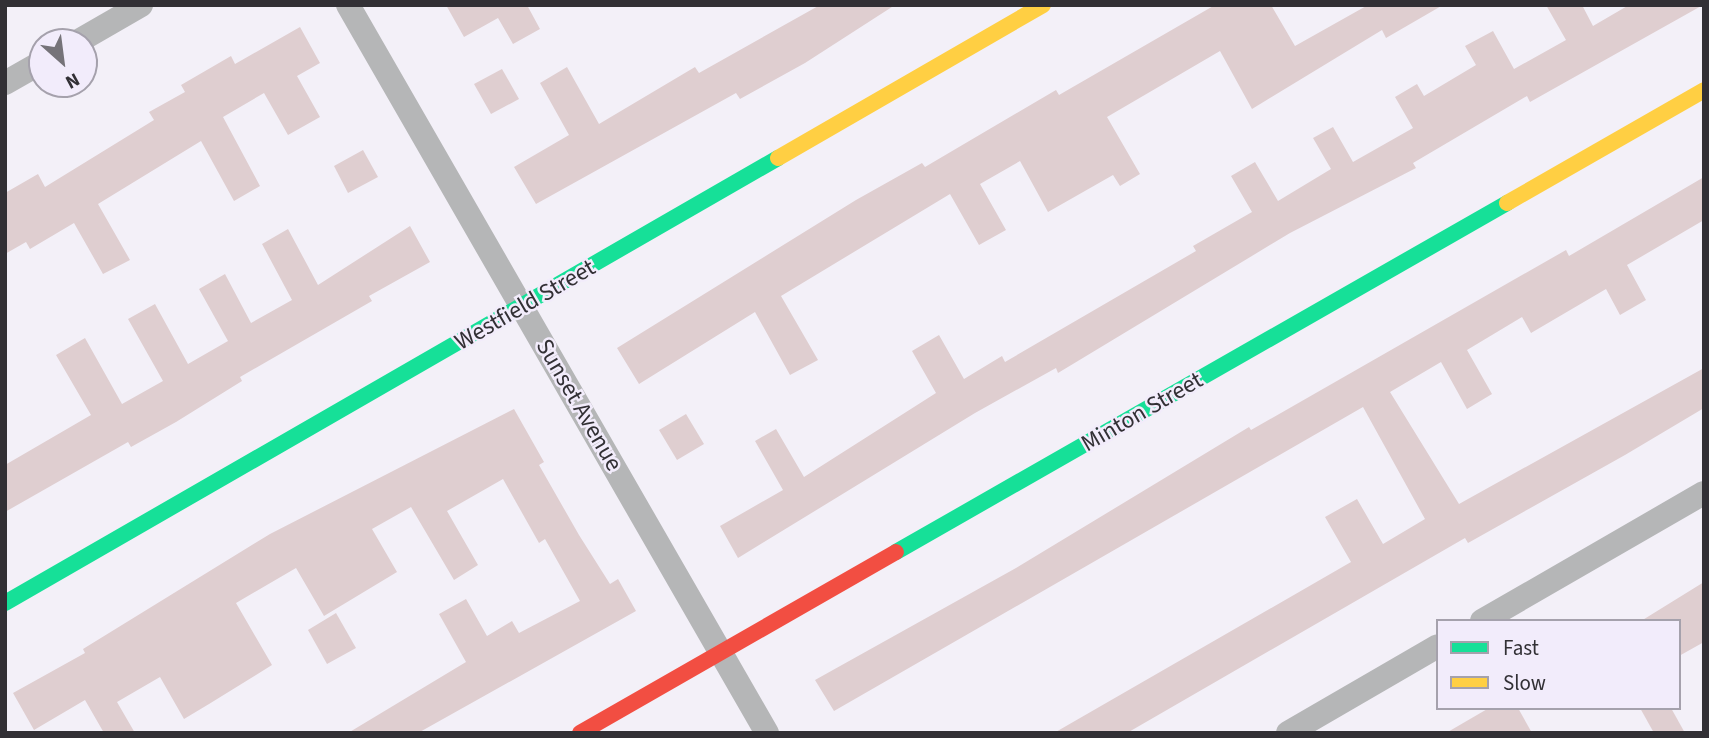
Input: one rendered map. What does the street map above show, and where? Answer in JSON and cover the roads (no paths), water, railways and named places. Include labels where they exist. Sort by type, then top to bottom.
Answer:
[{"type":"street","points":[[98,30],[141,5]]},
{"type":"street","name":"Sunset Avenue","points":[[348,5],[767,733]]},
{"type":"street","name":"Westfield Street","points":[[5,603],[1043,5]]},
{"type":"street","points":[[5,83],[28,70]]},
{"type":"street","name":"Minton Street","points":[[580,733],[1704,90]]},
{"type":"street","points":[[1485,619],[1704,493]]},
{"type":"street","points":[[1288,733],[1436,647]]}]
